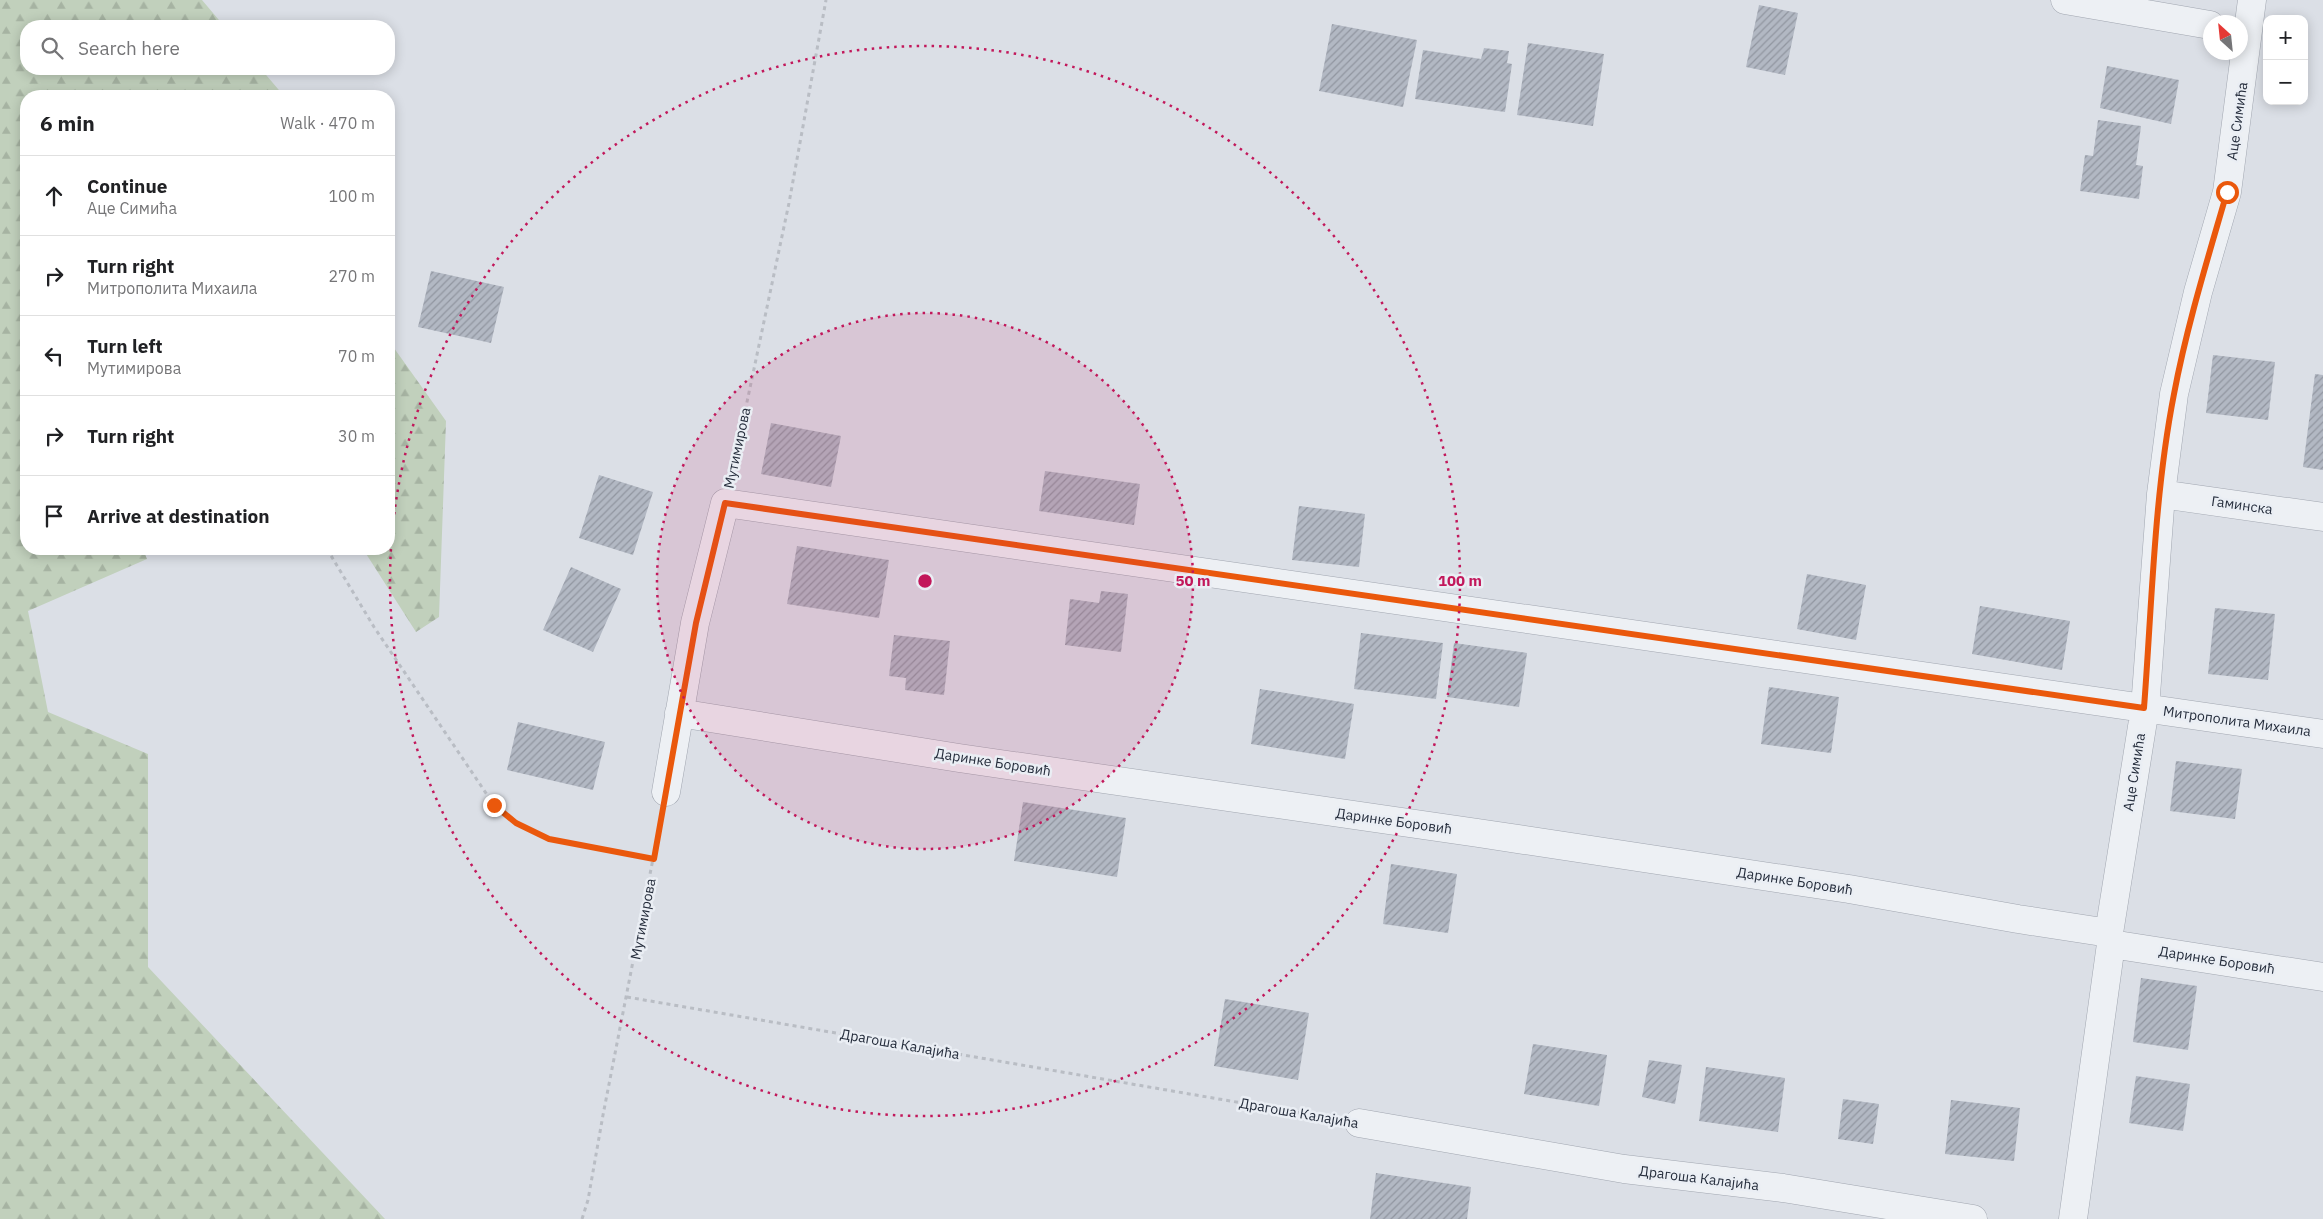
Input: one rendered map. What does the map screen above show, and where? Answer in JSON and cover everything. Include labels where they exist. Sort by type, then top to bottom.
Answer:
[{"type":"street","points":[[2065,0],[2203,24]]},
{"type":"street","name":"Аце Симића","points":[[2248,18],[2252,0]]},
{"type":"street","name":"Аце Симића","points":[[2073,1219],[2110,938],[2144,708],[2161,494],[2174,394],[2198,292],[2227,192],[2242,60]]},
{"type":"street","name":"Гаминска","points":[[2161,494],[2323,517]]},
{"type":"street","name":"Митрополита Михаила","points":[[725,503],[2323,734]]},
{"type":"street","name":"Мутимирова","points":[[666,792],[696,623],[725,503]]},
{"type":"street","name":"Даринке Боровић","points":[[679,712],[959,758],[1478,832],[1849,889],[2323,977]]},
{"type":"street","name":"Драгоша Калајића","points":[[1359,1124],[1624,1169],[1783,1188],[1973,1219]]},
{"type":"path","name":"Мутимирова","points":[[725,503],[789,203],[826,0]]},
{"type":"path","points":[[331,555],[374,627],[494,805],[516,823],[549,839],[654,859]]},
{"type":"path","name":"Мутимирова","points":[[582,1219],[588,1200],[602,1116],[628,997],[666,792]]},
{"type":"path","name":"Драгоша Калајића","points":[[628,997],[1359,1124]]},
{"type":"green space","points":[[0,0],[202,0],[219,20],[20,20],[20,75],[266,75],[279,90],[20,90],[20,555],[145,555],[147,559],[28,611],[48,712],[148,754],[148,967],[385,1219],[0,1219]]},
{"type":"green space","points":[[395,349],[446,421],[439,617],[416,632],[367,555],[395,555]]},
{"type":"building","points":[[1759,5],[1798,13],[1785,75],[1746,67]]},
{"type":"building","points":[[1332,24],[1417,40],[1403,107],[1319,91]]},
{"type":"building","points":[[1528,43],[1604,54],[1593,126],[1517,115]]},
{"type":"building","points":[[1484,48],[1509,51],[1507,63],[1512,64],[1505,112],[1415,99],[1423,50],[1481,59]]},
{"type":"building","points":[[2107,66],[2179,80],[2171,124],[2100,108]]},
{"type":"building","points":[[2098,120],[2141,126],[2136,165],[2143,166],[2139,199],[2080,191],[2085,155],[2093,156]]},
{"type":"building","points":[[431,271],[504,287],[491,343],[418,327]]},
{"type":"building","points":[[2213,355],[2275,362],[2268,420],[2206,413]]},
{"type":"building","points":[[2315,374],[2323,375],[2323,470],[2303,467]]},
{"type":"building","points":[[771,423],[841,436],[831,487],[761,474]]},
{"type":"building","points":[[1045,471],[1140,484],[1134,525],[1039,511]]},
{"type":"building","points":[[599,475],[653,492],[633,555],[579,538]]},
{"type":"building","points":[[1299,506],[1365,514],[1359,567],[1292,560]]},
{"type":"building","points":[[797,546],[889,560],[879,618],[787,604]]},
{"type":"building","points":[[571,567],[621,589],[593,652],[543,630]]},
{"type":"building","points":[[1807,574],[1866,585],[1856,640],[1797,629]]},
{"type":"building","points":[[1101,591],[1128,594],[1121,652],[1065,645],[1070,599],[1099,603]]},
{"type":"building","points":[[1980,606],[2070,621],[2062,670],[1972,654]]},
{"type":"building","points":[[2215,608],[2275,614],[2268,680],[2208,674]]},
{"type":"building","points":[[1361,633],[1443,643],[1436,699],[1354,689]]},
{"type":"building","points":[[894,635],[950,641],[944,695],[905,690],[906,678],[889,676]]},
{"type":"building","points":[[1454,643],[1527,653],[1519,707],[1447,697]]},
{"type":"building","points":[[1769,687],[1839,697],[1831,753],[1761,744]]},
{"type":"building","points":[[1260,689],[1354,704],[1345,759],[1251,744]]},
{"type":"building","points":[[518,722],[605,742],[593,790],[507,770]]},
{"type":"building","points":[[2176,761],[2242,769],[2235,819],[2170,811]]},
{"type":"building","points":[[1023,802],[1126,818],[1117,877],[1014,861]]},
{"type":"building","points":[[1391,864],[1457,874],[1448,933],[1383,924]]},
{"type":"building","points":[[2141,978],[2197,986],[2188,1050],[2133,1042]]},
{"type":"building","points":[[1225,999],[1309,1013],[1298,1080],[1214,1066]]},
{"type":"building","points":[[1533,1044],[1607,1055],[1599,1106],[1524,1094]]},
{"type":"building","points":[[1649,1060],[1682,1065],[1675,1104],[1642,1097]]},
{"type":"building","points":[[1706,1067],[1785,1078],[1778,1132],[1699,1121]]},
{"type":"building","points":[[2136,1076],[2190,1084],[2183,1131],[2129,1123]]},
{"type":"building","points":[[1843,1099],[1879,1104],[1873,1144],[1838,1139]]},
{"type":"building","points":[[1951,1100],[2020,1108],[2014,1161],[1945,1154]]},
{"type":"building","points":[[1376,1173],[1471,1187],[1467,1219],[1370,1219]]},
{"type":"route","points":[[494,805],[516,823],[549,839],[654,859],[696,623],[725,503],[2144,708],[2161,494],[2174,394],[2198,292],[2227,192]]}]
